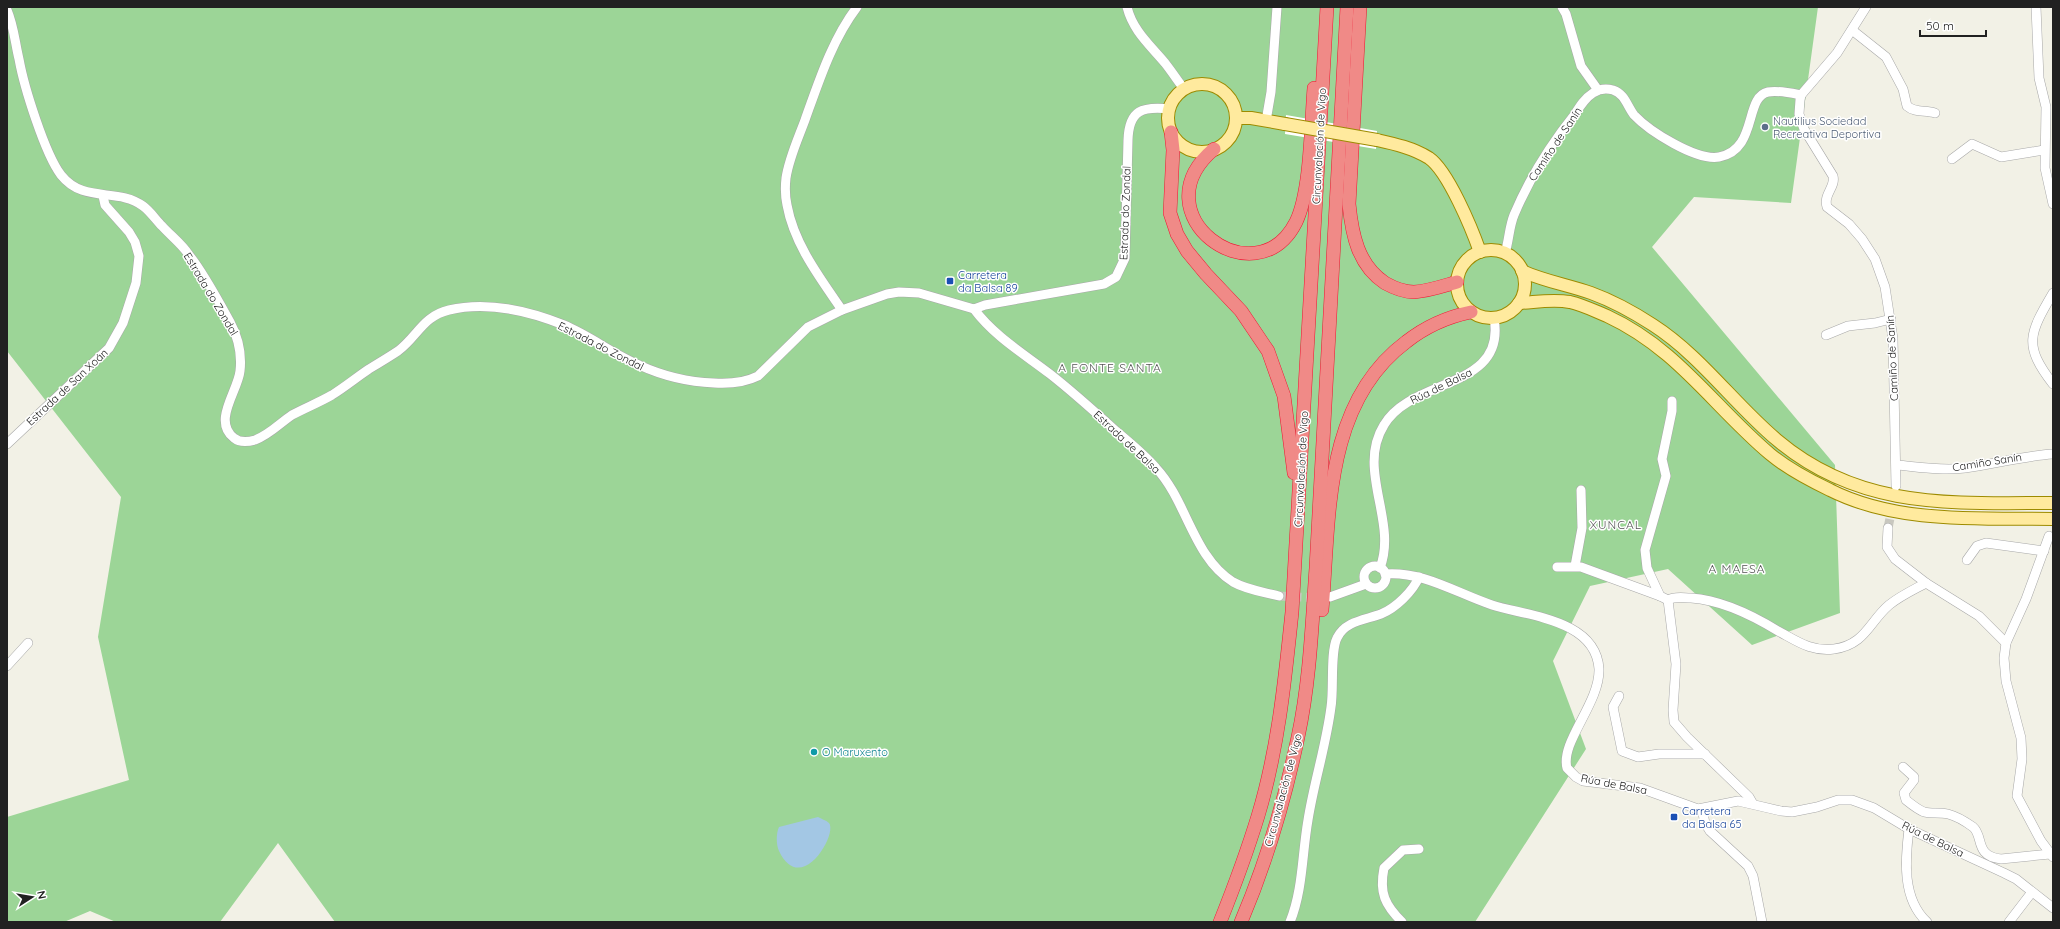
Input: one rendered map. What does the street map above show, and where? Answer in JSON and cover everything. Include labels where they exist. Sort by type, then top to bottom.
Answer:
[{"type":"highway","name":"Circunvalación de Vigo","points":[[1220,922],[1242,865],[1258,815],[1272,758],[1288,657],[1300,491],[1327,7]]},
{"type":"highway","name":"Circunvalación de Vigo","points":[[1241,922],[1272,834],[1289,772],[1298,736],[1309,660],[1347,7]]},
{"type":"highway","points":[[1360,7],[1349,204],[1351,222],[1358,249],[1367,266],[1378,278],[1401,290],[1415,292],[1457,282]]},
{"type":"highway","points":[[1214,150],[1204,158],[1192,180],[1190,205],[1198,226],[1215,244],[1233,252],[1252,253],[1274,246],[1288,234],[1302,208],[1317,53],[1326,24]]},
{"type":"highway","points":[[1171,132],[1174,150],[1170,213],[1177,234],[1187,251],[1206,274],[1242,311],[1268,351],[1284,396],[1291,435],[1294,469],[1300,491]]},
{"type":"highway","points":[[1309,660],[1317,640],[1322,610],[1330,508],[1338,453],[1345,425],[1356,402],[1381,364],[1396,349],[1429,327],[1450,317],[1471,312]]},
{"type":"main road","points":[[1196,84],[1216,86],[1231,99],[1236,118],[1235,126],[1228,140],[1214,150],[1193,150],[1180,143],[1171,132],[1169,124],[1170,108],[1175,97],[1184,89],[1196,84]]},
{"type":"main road","points":[[1236,118],[1266,121],[1377,140],[1416,150],[1430,159],[1440,170],[1454,192],[1480,252]]},
{"type":"main road","points":[[1497,251],[1505,253],[1518,264],[1522,271],[1524,287],[1519,303],[1506,314],[1494,318],[1478,316],[1471,312],[1463,304],[1458,293],[1457,282],[1459,272],[1464,263],[1471,256],[1480,252],[1497,251]]},
{"type":"main road","points":[[1522,271],[1592,294],[1622,307],[1653,325],[1680,344],[1777,440],[1798,456],[1846,481],[1874,492],[1929,501],[2053,504]]},
{"type":"main road","points":[[1519,303],[1555,300],[1572,303],[1618,321],[1642,335],[1683,367],[1771,454],[1804,477],[1831,491],[1860,502],[1894,511],[1929,516],[2053,519]]},
{"type":"street","points":[[842,310],[802,247],[791,222],[786,198],[786,179],[789,162],[833,46],[844,25],[857,7]]},
{"type":"street","points":[[1127,7],[1132,22],[1139,33],[1166,64],[1184,89]]},
{"type":"street","points":[[1266,121],[1271,92],[1277,7]]},
{"type":"street","points":[[1562,7],[1566,14],[1581,66],[1598,90],[1607,89],[1617,92],[1622,96],[1640,120],[1683,150],[1694,155],[1710,158],[1726,155],[1740,146],[1745,139],[1759,97],[1766,92],[1774,91],[1801,95],[1837,53],[1866,7]]},
{"type":"street","points":[[2036,7],[2039,78],[2046,107],[2049,130],[2044,150],[2047,181],[2053,204]]},
{"type":"street","name":"Estrada do Zondal","points":[[7,10],[11,20],[19,62],[41,131],[55,165],[62,177],[86,193],[102,196],[120,196],[142,206],[189,254],[230,323],[238,340],[241,362],[240,374],[224,418],[228,432],[238,441],[253,441],[266,434],[291,416],[333,394],[400,349],[432,316],[445,310],[487,306],[515,310],[564,325],[637,365],[667,376],[689,382],[721,384],[748,381],[758,376],[808,328],[842,310],[887,294],[899,292],[919,293],[974,309],[985,305],[1093,287],[1110,281],[1116,277],[1123,264],[1126,250],[1128,140],[1130,122],[1132,117],[1141,110],[1170,108]]},
{"type":"street","points":[[1852,30],[1886,57],[1903,89],[1907,106],[1914,111],[1928,111],[1935,113]]},
{"type":"street","name":"Camiño de Sanín","points":[[1505,253],[1512,220],[1532,178],[1564,128],[1588,96],[1598,90]]},
{"type":"street","name":"Camiño de Sanín","points":[[1801,95],[1799,105],[1801,121],[1834,180],[1826,197],[1827,207],[1853,228],[1875,259],[1885,287],[1891,319],[1897,465],[1896,486]]},
{"type":"street","points":[[1952,159],[1972,144],[2001,157],[2044,150]]},
{"type":"street","name":"Estrada de San Xoán","points":[[7,444],[109,348],[123,323],[136,283],[139,256],[135,242],[129,232],[105,206],[102,196]]},
{"type":"street","points":[[2053,293],[2036,327],[2032,346],[2038,364],[2053,384]]},
{"type":"street","name":"Estrada de Balsa","points":[[974,309],[981,319],[999,335],[1077,395],[1156,466],[1176,494],[1206,553],[1222,572],[1233,582],[1250,589],[1279,596]]},
{"type":"street","name":"Rúa de Balsa","points":[[1494,318],[1494,345],[1488,358],[1483,364],[1466,374],[1414,397],[1396,411],[1384,424],[1377,440],[1374,457],[1375,479],[1385,538],[1383,571],[1419,577],[1493,605],[1548,618],[1565,625],[1583,638],[1594,653],[1599,669],[1590,705],[1570,743],[1567,753],[1566,763],[1570,772],[1584,781],[1640,788],[1694,808],[1702,809],[1732,801],[1792,812],[1817,807],[1838,800],[1852,800],[1874,808],[1909,829],[2016,879],[2053,908]]},
{"type":"street","points":[[1826,335],[1848,326],[1875,323],[1891,319]]},
{"type":"street","points":[[1672,401],[1672,411],[1662,459],[1666,476],[1646,550],[1647,568],[1664,598],[1672,619],[1676,664],[1673,710],[1674,722],[1679,729],[1749,797],[1753,804]]},
{"type":"street","name":"Camiño Sanín","points":[[1897,465],[1934,469],[1964,468],[2028,456],[2053,454]]},
{"type":"street","points":[[1575,566],[1582,528],[1582,490]]},
{"type":"street","points":[[1888,528],[1887,540],[1890,553],[1926,583],[1979,616],[2006,643]]},
{"type":"street","points":[[2049,536],[2026,599],[2006,643],[2004,658],[2006,680],[2021,738],[2022,759],[2017,796],[2041,841],[2051,855]]},
{"type":"street","points":[[1967,560],[1977,546],[1986,543],[2044,551]]},
{"type":"street","points":[[1373,566],[1383,571],[1384,582],[1378,587],[1373,588],[1366,584],[1364,577],[1366,570],[1373,566]]},
{"type":"street","points":[[1557,567],[1575,566],[1664,598],[1704,599],[1729,606],[1778,630],[1799,644],[1834,649],[1848,646],[1860,639],[1889,605],[1926,583]]},
{"type":"street","points":[[1290,922],[1298,896],[1310,803],[1322,758],[1330,713],[1337,638],[1344,628],[1353,622],[1382,614],[1391,608],[1415,586],[1419,577]]},
{"type":"street","points":[[1330,597],[1366,584]]},
{"type":"street","points":[[7,666],[28,643]]},
{"type":"street","points":[[1618,696],[1613,707],[1622,751],[1638,757],[1659,754],[1705,754]]},
{"type":"street","points":[[1903,767],[1912,774],[1914,780],[1904,793],[1906,800],[1924,812],[1948,814],[1972,826],[1978,834],[1979,851],[1985,860],[1984,864]]},
{"type":"street","points":[[1702,809],[1705,823],[1710,831],[1748,866],[1753,876],[1762,922]]},
{"type":"street","points":[[1909,829],[1907,883],[1916,909],[1927,922]]},
{"type":"street","points":[[1979,846],[1982,850],[1997,859],[2051,855]]},
{"type":"street","points":[[1402,922],[1387,906],[1383,895],[1384,868],[1403,850],[1419,849]]},
{"type":"street","points":[[2009,922],[2032,892]]},
{"type":"green space","points":[[7,7],[1818,7],[1791,203],[1694,197],[1652,247],[1835,465],[1840,613],[1752,645],[1668,569],[1590,586],[1553,661],[1586,749],[1475,922],[335,922],[278,843],[220,922],[116,922],[90,911],[64,922],[7,922],[7,817],[129,780],[98,637],[121,497],[7,351]]},
{"type":"water","points":[[818,817],[829,823],[830,829],[828,838],[823,849],[816,858],[807,865],[797,868],[788,863],[779,851],[777,836],[779,827]]},
{"type":"pier","points":[[1286,115],[1377,131],[1376,149],[1285,134]]},
{"type":"tunnel","points":[[1888,528],[1896,489]]},
{"type":"tunnel","points":[[1279,596],[1319,598]]},
{"type":"place","name":"Nautilius Sociedad Recreativa Deportiva","points":[[1765,127]]},
{"type":"place","name":"Carretera da Balsa 89","points":[[950,281]]},
{"type":"place","name":"O Maruxento","points":[[814,752]]},
{"type":"place","name":"Carretera da Balsa 65","points":[[1674,817]]},
{"type":"district","name":"A FONTE SANTA","points":[[1110,367]]},
{"type":"district","name":"XUNCAL","points":[[1616,524]]},
{"type":"district","name":"A MAESA","points":[[1737,568]]}]
